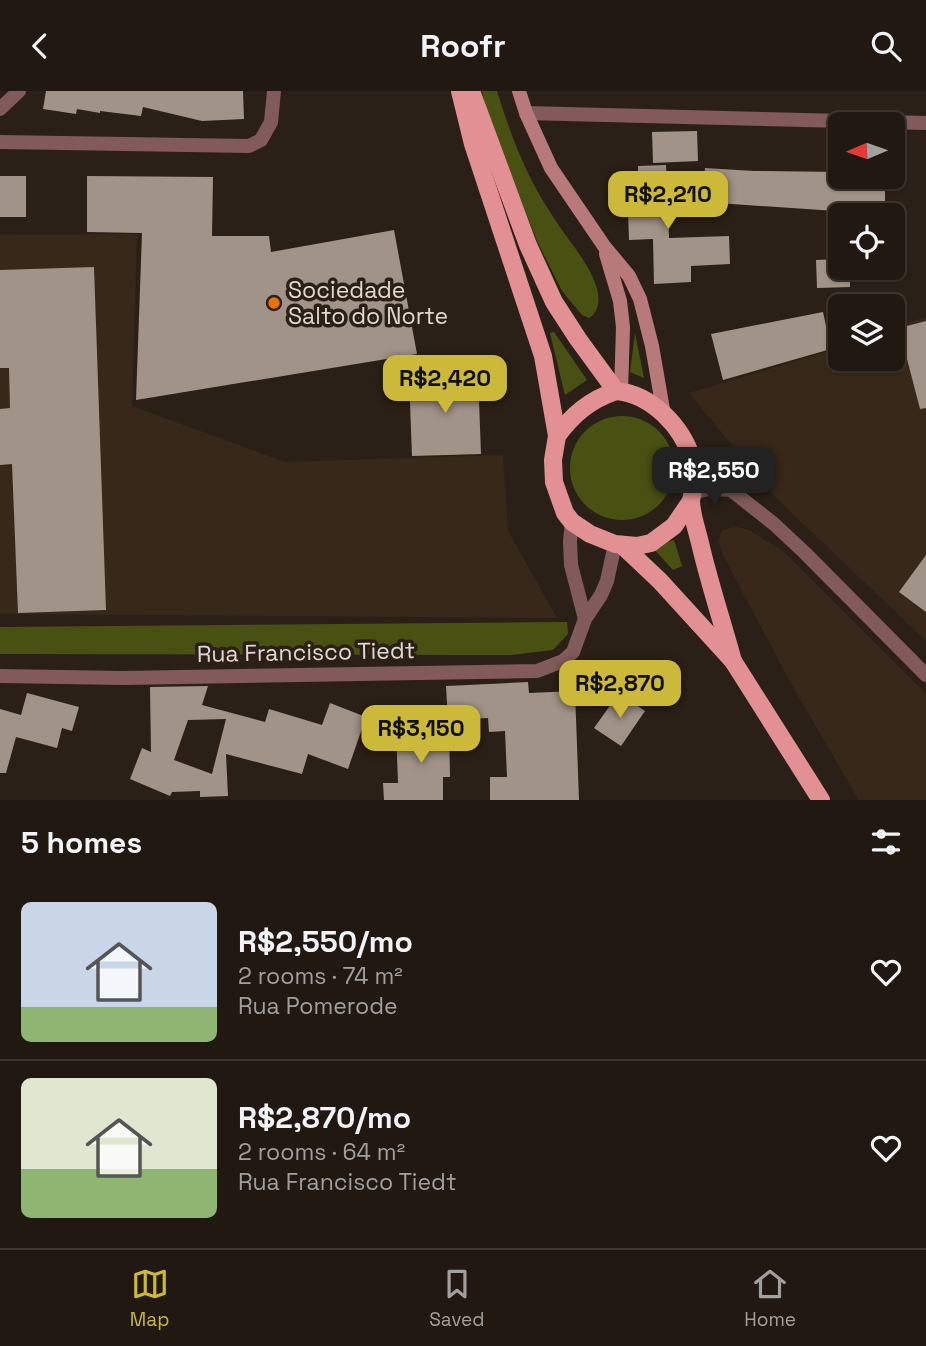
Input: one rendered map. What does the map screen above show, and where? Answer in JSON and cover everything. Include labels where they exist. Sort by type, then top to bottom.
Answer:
[{"type":"main road","points":[[460,91],[473,144],[543,356],[557,436],[553,460],[554,482],[565,513],[572,522],[590,534],[619,545],[637,546],[651,543],[674,526],[692,497]]},
{"type":"main road","points":[[471,91],[528,245],[554,302],[618,392],[653,405],[678,430],[692,459],[692,497],[704,562],[733,661]]},
{"type":"main road","points":[[519,91],[551,168],[604,246],[629,276],[640,299],[652,346],[664,415]]},
{"type":"main road","points":[[604,246],[620,301],[624,327],[618,392]]},
{"type":"main road","points":[[557,436],[580,409],[600,397],[618,392]]},
{"type":"main road","points":[[619,545],[660,581],[733,661],[821,800]]},
{"type":"street","points":[[0,109],[19,91]]},
{"type":"street","points":[[0,142],[249,146],[261,140],[271,122],[274,91]]},
{"type":"street","points":[[526,113],[926,123]]},
{"type":"street","points":[[692,459],[733,490],[805,553],[926,675]]},
{"type":"street","points":[[692,497],[708,489],[733,490]]},
{"type":"street","points":[[572,522],[571,565],[585,619]]},
{"type":"street","name":"Rua Francisco Tiedt","points":[[0,676],[123,678],[537,671],[563,661],[573,652],[585,619],[601,595],[619,545]]},
{"type":"shaded area","points":[[137,234],[132,406],[285,462],[503,455],[508,531],[557,618],[0,614],[0,235]]},
{"type":"shaded area","points":[[926,317],[926,641],[775,497],[689,393],[828,352],[828,371],[905,371],[905,323]]},
{"type":"shaded area","points":[[733,526],[749,530],[784,552],[926,694],[926,800],[859,800],[794,689],[723,555],[718,541],[722,531]]},
{"type":"green space","points":[[482,91],[497,91],[527,171],[593,279],[598,301],[597,309],[589,318],[582,315],[562,291],[537,241],[487,113]]},
{"type":"green space","points":[[554,332],[587,380],[565,395],[550,333]]},
{"type":"green space","points":[[635,333],[644,378],[630,372]]},
{"type":"green space","points":[[622,416],[642,420],[659,431],[670,448],[674,468],[670,488],[659,505],[642,516],[622,520],[602,516],[585,505],[574,488],[570,468],[574,448],[585,431],[602,420]]},
{"type":"green space","points":[[674,540],[682,566],[673,570],[652,547]]},
{"type":"green space","points":[[567,622],[568,634],[553,650],[511,655],[0,654],[0,627]]},
{"type":"building","points":[[46,91],[243,91],[244,119],[202,121],[143,107],[141,116],[77,109],[76,114],[43,109]]},
{"type":"building","points":[[697,131],[698,161],[653,163],[652,132]]},
{"type":"building","points":[[666,165],[669,238],[729,236],[730,264],[691,266],[691,282],[654,284],[653,239],[629,240],[627,183],[638,182],[638,166]]},
{"type":"building","points":[[705,168],[828,172],[828,189],[885,189],[885,203],[828,203],[828,210],[703,202]]},
{"type":"building","points":[[0,176],[26,176],[26,217],[0,217]]},
{"type":"building","name":"Sociedade Salto do Norte","points":[[87,176],[213,177],[212,236],[269,236],[271,252],[394,230],[417,354],[136,400],[142,233],[87,232]]},
{"type":"building","points":[[816,260],[828,260],[828,280],[850,280],[850,287],[817,288]]},
{"type":"building","points":[[94,267],[106,610],[18,613],[12,464],[0,465],[0,409],[10,408],[9,368],[0,368],[0,270]]},
{"type":"building","points":[[823,312],[828,350],[723,380],[711,334]]},
{"type":"building","points":[[926,321],[926,408],[920,409],[905,351],[905,326]]},
{"type":"building","points":[[478,374],[481,454],[412,456],[409,376]]},
{"type":"building","points":[[926,555],[926,612],[899,592]]},
{"type":"building","points":[[528,682],[529,693],[575,691],[579,800],[490,800],[490,777],[507,777],[505,731],[489,732],[488,718],[448,720],[446,686]]},
{"type":"building","points":[[208,686],[202,705],[265,722],[269,709],[322,725],[330,703],[366,717],[348,769],[308,754],[302,774],[226,754],[228,796],[200,797],[200,791],[172,792],[170,796],[130,779],[142,748],[151,752],[150,687]],"holes":[[[226,719],[212,774],[174,760],[188,720]]]},
{"type":"building","points":[[27,693],[79,707],[72,731],[62,728],[57,748],[16,737],[6,773],[0,773],[0,709],[21,715]]},
{"type":"building","points":[[619,693],[645,711],[621,746],[594,728]]},
{"type":"building","points":[[449,727],[450,777],[443,777],[443,800],[384,800],[383,783],[398,783],[396,729]]},
{"type":"place","name":"Sociedade Salto do Norte","points":[[274,303]]}]
